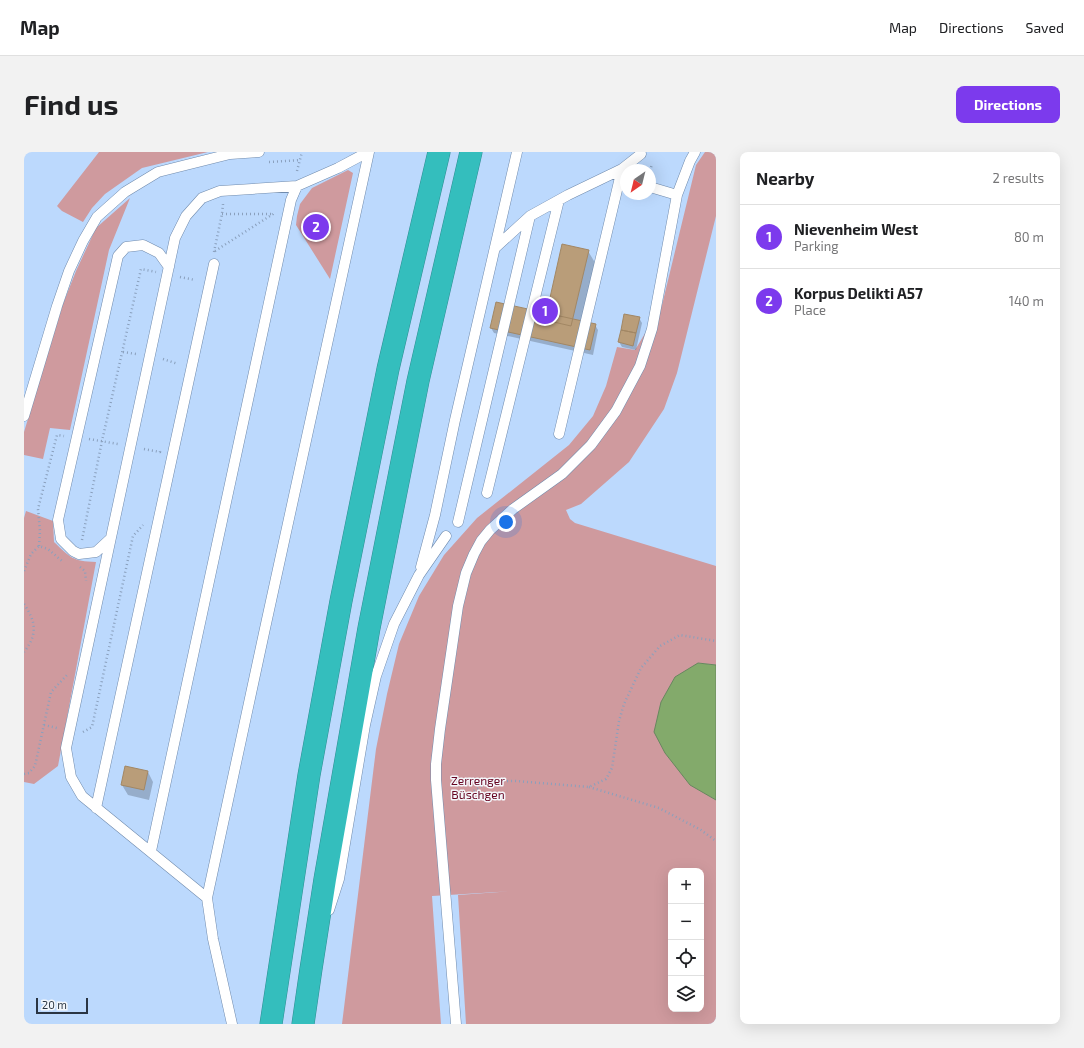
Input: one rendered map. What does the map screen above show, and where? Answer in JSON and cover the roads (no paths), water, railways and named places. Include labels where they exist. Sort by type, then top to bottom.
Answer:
[{"type":"highway","points":[[272,1024],[309,775],[341,601],[388,369],[439,152]]},
{"type":"highway","points":[[303,1024],[311,969],[372,613],[418,381],[471,152]]},
{"type":"lane","points":[[24,416],[69,271],[83,241],[97,217],[125,192],[158,172],[230,154],[259,152]]},
{"type":"lane","points":[[207,898],[82,796],[71,776],[66,748],[109,540],[175,238],[186,216],[202,198],[220,191],[297,186],[338,168],[369,152]]},
{"type":"lane","points":[[232,1024],[213,940],[207,898],[260,648],[369,152]]},
{"type":"lane","points":[[419,575],[435,515],[455,420],[517,152]]},
{"type":"lane","points":[[456,1024],[436,794],[436,764],[458,606],[466,573],[481,541],[490,530],[513,508],[562,474],[591,445],[616,411],[640,366],[652,329],[678,195],[690,161],[695,152]]},
{"type":"lane","points":[[628,164],[641,154]]},
{"type":"lane","points":[[495,248],[530,216],[620,170]]},
{"type":"lane","points":[[559,434],[620,177]]},
{"type":"lane","points":[[151,851],[291,200],[297,186]]},
{"type":"lane","points":[[656,189],[678,195]]},
{"type":"lane","points":[[487,493],[559,200]]},
{"type":"lane","points":[[458,522],[530,216]]},
{"type":"lane","points":[[109,540],[96,552],[79,554],[73,551],[60,539],[58,520],[118,256],[126,247],[143,245],[159,253],[168,271]]},
{"type":"lane","points":[[96,808],[214,264]]},
{"type":"lane","points":[[311,969],[339,879],[365,725],[376,676],[394,624],[419,575],[446,536]]},
{"type":"place","name":"Korpus Delikti A57","points":[[316,227]]},
{"type":"place","name":"Nievenheim West","points":[[545,311]]},
{"type":"park label","name":"Zerrenger Büschgen","points":[[478,787]]}]
